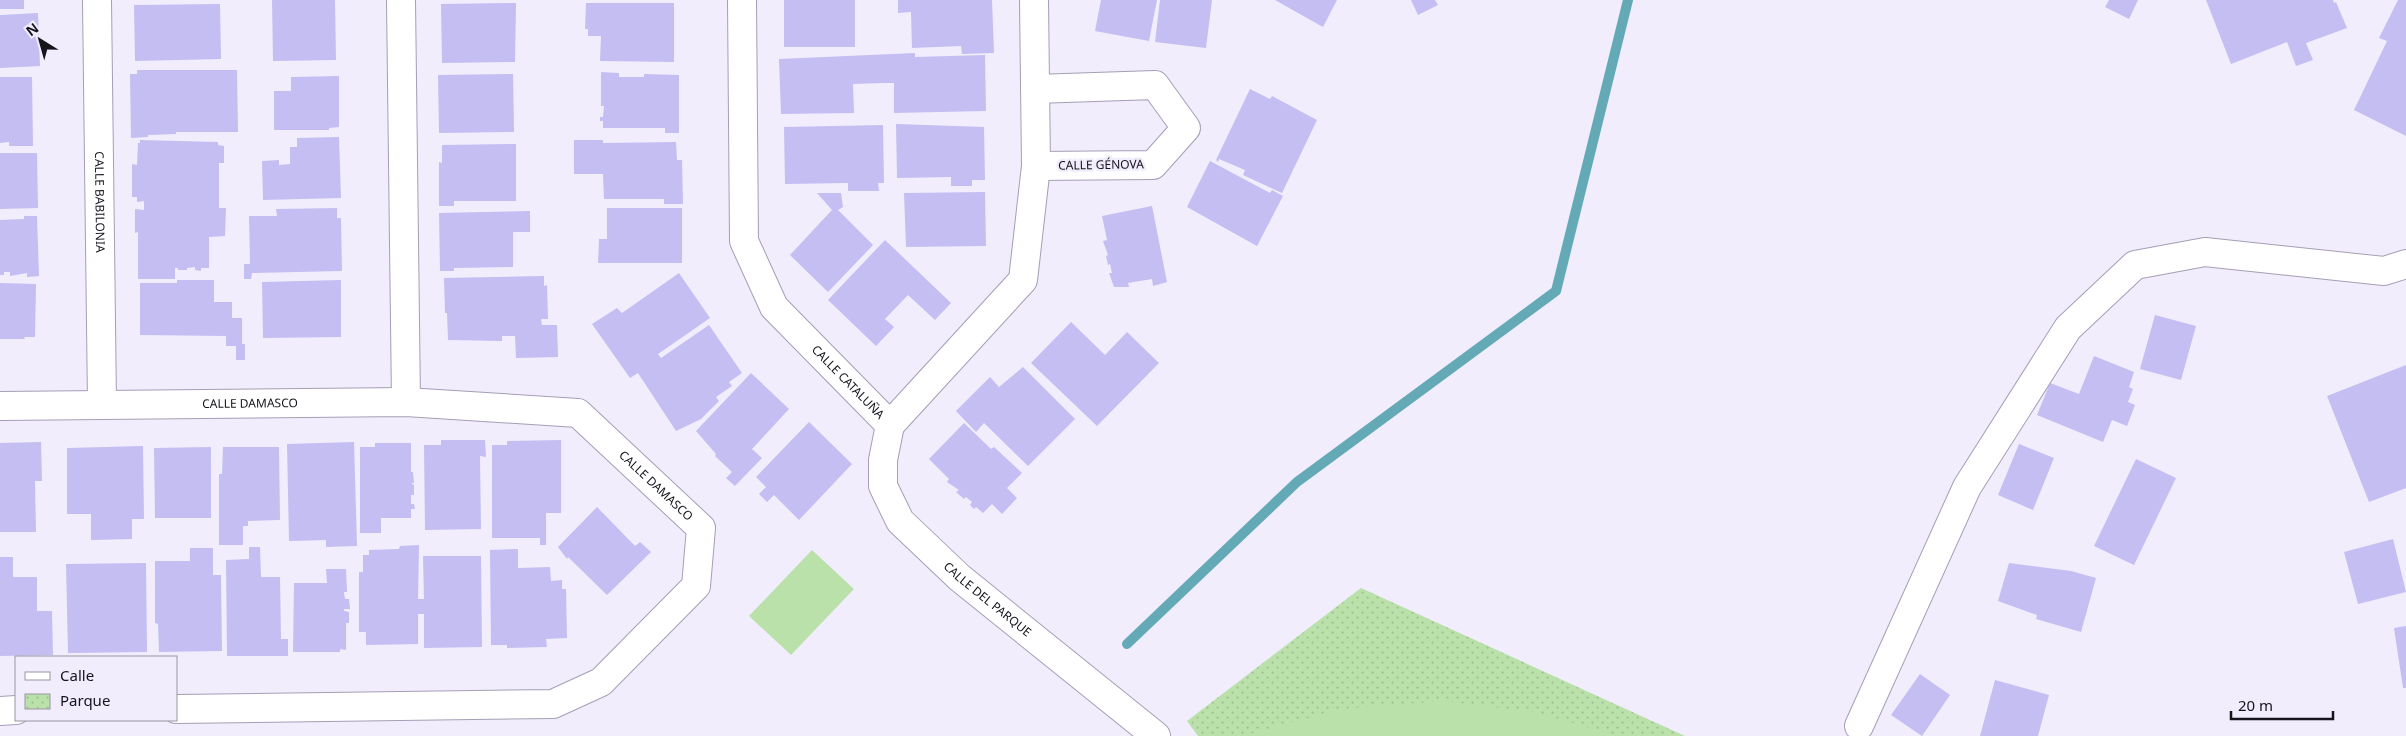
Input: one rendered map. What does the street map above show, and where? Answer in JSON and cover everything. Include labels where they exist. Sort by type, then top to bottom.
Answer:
[{"type":"street","name":"CALLE BABILONIA","points":[[96,0],[102,404]]},
{"type":"street","points":[[400,0],[406,402]]},
{"type":"street","name":"CALLE CATALUÑA","points":[[742,0],[744,241],[774,308],[890,425],[1023,280],[1036,166],[1034,0]]},
{"type":"street","name":"CALLE GÉNOVA","points":[[1035,89],[1155,85],[1186,128],[1153,165],[1036,166]]},
{"type":"street","points":[[1859,726],[1967,487],[2068,328],[2135,265],[2205,252],[2384,270],[2406,264]]},
{"type":"street","name":"CALLE DAMASCO","points":[[0,406],[406,402],[578,412],[701,528],[696,586],[601,682],[553,704],[178,708]]},
{"type":"street","name":"CALLE DEL PARQUE","points":[[890,425],[883,460],[883,486],[900,521],[960,578],[1156,736]]},
{"type":"street","points":[[0,711],[15,710]]},
{"type":"green space","points":[[812,550],[854,589],[791,655],[749,616]]},
{"type":"green space","points":[[1361,588],[1685,736],[1198,736],[1187,721]]},
{"type":"green space","points":[[1444,701],[1535,712],[1618,736],[1242,736],[1341,709]]},
{"type":"building","points":[[0,0],[24,0],[24,9],[0,9]]},
{"type":"building","points":[[272,0],[335,0],[336,60],[273,61]]},
{"type":"building","points":[[784,0],[855,0],[855,47],[784,47]]},
{"type":"building","points":[[898,0],[992,0],[994,53],[962,54],[961,46],[912,48],[911,12],[898,13]]},
{"type":"building","points":[[1101,0],[1157,0],[1149,41],[1095,31]]},
{"type":"building","points":[[1160,0],[1212,0],[1206,48],[1155,42]]},
{"type":"building","points":[[1275,0],[1337,0],[1323,27]]},
{"type":"building","points":[[1411,0],[1435,0],[1438,5],[1418,15]]},
{"type":"building","points":[[2109,0],[2138,0],[2129,19],[2105,7]]},
{"type":"building","points":[[2206,0],[2333,0],[2334,3],[2336,2],[2347,28],[2306,43],[2313,60],[2296,66],[2287,42],[2231,64]]},
{"type":"building","points":[[2398,0],[2406,0],[2406,136],[2354,110],[2387,41],[2379,38]]},
{"type":"building","points":[[516,3],[515,62],[442,63],[441,4]]},
{"type":"building","points":[[586,3],[674,3],[674,62],[600,61],[601,36],[588,36],[588,29],[585,29]]},
{"type":"building","points":[[220,4],[221,59],[135,61],[134,5]]},
{"type":"building","points":[[38,13],[40,66],[0,68],[0,15]]},
{"type":"building","points":[[915,53],[915,57],[985,55],[986,111],[894,113],[894,83],[882,83],[853,84],[854,113],[781,114],[779,59]]},
{"type":"building","points":[[137,70],[237,70],[238,132],[176,132],[176,134],[131,138],[130,74],[137,74]]},
{"type":"building","points":[[601,72],[619,73],[619,77],[644,77],[644,74],[679,75],[679,133],[665,133],[665,128],[603,128],[603,121],[600,121],[600,117],[603,117],[604,106],[601,106]]},
{"type":"building","points":[[513,74],[514,132],[439,133],[438,75]]},
{"type":"building","points":[[339,76],[339,127],[329,128],[329,130],[274,130],[274,91],[291,91],[291,77]]},
{"type":"building","points":[[0,77],[32,77],[33,146],[9,146],[9,142],[0,143]]},
{"type":"building","points":[[1250,89],[1270,99],[1272,96],[1317,120],[1282,193],[1243,175],[1245,170],[1219,159],[1218,162],[1216,160]]},
{"type":"building","points":[[896,124],[984,127],[985,180],[972,180],[972,186],[951,186],[951,177],[897,178]]},
{"type":"building","points":[[883,125],[884,183],[878,183],[879,191],[848,191],[848,183],[785,184],[784,127]]},
{"type":"building","points":[[339,137],[341,198],[263,200],[262,161],[279,160],[279,165],[290,164],[290,147],[297,147],[297,138]]},
{"type":"building","points":[[140,140],[218,142],[218,145],[224,146],[224,163],[219,163],[219,208],[226,208],[225,236],[209,237],[209,268],[201,268],[201,271],[195,270],[195,267],[187,268],[187,270],[175,268],[175,279],[138,279],[138,232],[135,233],[135,209],[144,210],[144,201],[137,202],[137,197],[132,197],[132,164],[137,165],[138,143],[140,143]]},
{"type":"building","points":[[574,140],[603,140],[603,143],[676,142],[677,160],[682,160],[683,204],[664,204],[664,199],[604,199],[603,174],[574,174]]},
{"type":"building","points":[[516,144],[516,201],[454,201],[454,206],[439,206],[439,162],[442,163],[442,145]]},
{"type":"building","points":[[0,153],[37,153],[38,208],[0,209]]},
{"type":"building","points":[[1210,161],[1270,193],[1272,190],[1283,196],[1257,246],[1187,207]]},
{"type":"building","points":[[985,192],[986,246],[906,247],[904,193]]},
{"type":"building","points":[[817,193],[841,193],[843,207],[838,210],[873,245],[828,292],[790,255],[832,210]]},
{"type":"building","points":[[1152,206],[1167,282],[1153,286],[1152,279],[1128,283],[1129,287],[1114,287],[1109,273],[1112,273],[1106,256],[1108,255],[1103,241],[1107,240],[1102,216]]},
{"type":"building","points":[[337,208],[337,218],[341,218],[342,271],[252,273],[251,279],[244,279],[244,264],[250,264],[249,216],[277,216],[276,209]]},
{"type":"building","points":[[607,208],[682,208],[682,263],[598,263],[599,239],[607,239]]},
{"type":"building","points":[[530,211],[530,232],[513,232],[513,267],[454,268],[454,271],[440,271],[439,213]]},
{"type":"building","points":[[24,216],[37,216],[39,276],[27,277],[27,273],[10,276],[10,272],[4,272],[4,275],[0,275],[0,220],[24,219]]},
{"type":"building","points":[[885,240],[951,303],[935,320],[908,295],[885,319],[894,327],[876,346],[828,300]]},
{"type":"building","points":[[679,273],[710,318],[658,354],[661,358],[709,325],[742,373],[729,382],[732,386],[716,397],[719,401],[701,419],[676,431],[638,373],[630,378],[592,324],[617,308],[622,313]]},
{"type":"building","points":[[544,276],[544,286],[547,285],[548,319],[541,319],[542,325],[557,325],[558,357],[516,358],[515,336],[502,336],[502,341],[448,340],[444,278]]},
{"type":"building","points":[[177,280],[214,280],[214,302],[232,302],[232,318],[242,318],[242,344],[245,344],[245,360],[236,360],[236,346],[226,346],[226,336],[140,335],[140,283],[177,283]]},
{"type":"building","points":[[341,280],[341,337],[263,338],[262,282]]},
{"type":"building","points":[[0,283],[36,284],[35,337],[0,339]]},
{"type":"building","points":[[2155,315],[2196,326],[2181,380],[2140,369]]},
{"type":"building","points":[[1071,322],[1105,355],[1127,332],[1159,363],[1097,426],[1031,363]]},
{"type":"building","points":[[2094,356],[2134,372],[2129,387],[2133,389],[2128,402],[2135,405],[2127,426],[2112,420],[2103,442],[2037,415],[2050,383],[2079,394]]},
{"type":"building","points":[[2406,365],[2406,488],[2369,502],[2327,396]]},
{"type":"building","points":[[1023,367],[1075,419],[1028,466],[984,423],[976,432],[956,411],[990,377],[999,387]]},
{"type":"building","points":[[751,373],[789,409],[752,449],[762,458],[735,486],[726,478],[732,472],[715,456],[716,454],[696,431]]},
{"type":"building","points":[[809,422],[852,464],[799,520],[774,495],[767,502],[759,494],[766,487],[756,477]]},
{"type":"building","points":[[964,423],[991,449],[994,447],[1022,473],[1007,488],[1017,498],[1002,514],[992,504],[983,513],[976,507],[974,509],[970,505],[972,502],[966,497],[964,499],[956,492],[959,490],[947,482],[949,479],[929,459]]},
{"type":"building","points":[[441,440],[485,440],[486,457],[480,456],[481,529],[425,530],[424,445],[441,445]]},
{"type":"building","points":[[561,440],[561,513],[546,513],[546,545],[540,545],[540,538],[492,538],[492,445],[507,445],[507,441]]},
{"type":"building","points":[[41,442],[42,481],[35,481],[36,532],[0,532],[0,443]]},
{"type":"building","points":[[354,442],[357,546],[326,547],[326,540],[289,541],[287,444]]},
{"type":"building","points":[[375,443],[411,443],[411,472],[413,472],[414,483],[411,483],[414,485],[414,495],[411,495],[411,504],[414,504],[415,509],[411,509],[411,518],[381,518],[381,533],[360,533],[360,447],[375,447]]},
{"type":"building","points":[[2019,444],[2054,458],[2033,510],[1998,495]]},
{"type":"building","points":[[143,446],[144,519],[132,519],[132,539],[91,540],[91,514],[67,514],[67,448]]},
{"type":"building","points":[[211,447],[211,518],[155,518],[154,448]]},
{"type":"building","points":[[223,447],[279,447],[280,520],[248,521],[248,526],[243,526],[243,545],[219,545],[219,474],[222,474]]},
{"type":"building","points":[[2136,459],[2176,478],[2134,565],[2094,546]]},
{"type":"building","points":[[597,507],[635,546],[640,542],[651,552],[607,595],[568,557],[567,559],[558,547]]},
{"type":"building","points":[[2393,539],[2406,592],[2358,604],[2344,552]]},
{"type":"building","points":[[419,545],[418,599],[424,599],[423,556],[481,556],[482,647],[424,648],[424,614],[418,614],[418,644],[366,645],[366,632],[359,632],[359,572],[363,572],[363,555],[369,555],[369,550],[399,549],[400,546]]},
{"type":"building","points":[[249,547],[260,547],[261,577],[280,577],[281,639],[288,639],[288,656],[227,656],[226,560],[249,559]]},
{"type":"building","points":[[190,548],[213,548],[213,575],[221,575],[222,651],[159,652],[158,624],[155,623],[155,561],[190,561]]},
{"type":"building","points":[[518,549],[518,568],[550,567],[551,581],[562,580],[562,589],[566,589],[567,638],[546,639],[547,647],[507,648],[507,645],[491,645],[490,550]]},
{"type":"building","points":[[0,557],[13,557],[13,577],[37,577],[37,611],[52,611],[53,655],[0,656]]},
{"type":"building","points":[[146,563],[147,652],[68,653],[66,564]]},
{"type":"building","points":[[2009,563],[2071,571],[2096,578],[2081,632],[2036,619],[2037,615],[1998,601]]},
{"type":"building","points":[[326,569],[346,569],[347,592],[344,592],[345,599],[349,599],[350,609],[344,609],[344,611],[349,612],[349,623],[346,623],[346,650],[340,649],[340,652],[293,652],[294,583],[327,583]]},
{"type":"building","points":[[2406,626],[2406,688],[2403,688],[2394,628]]},
{"type":"building","points":[[1920,674],[1950,695],[1922,736],[1891,715]]},
{"type":"building","points":[[1995,680],[2049,695],[2038,736],[1980,736]]},
{"type":"waterway","points":[[1127,644],[1297,482],[1556,291],[1628,0]]}]
